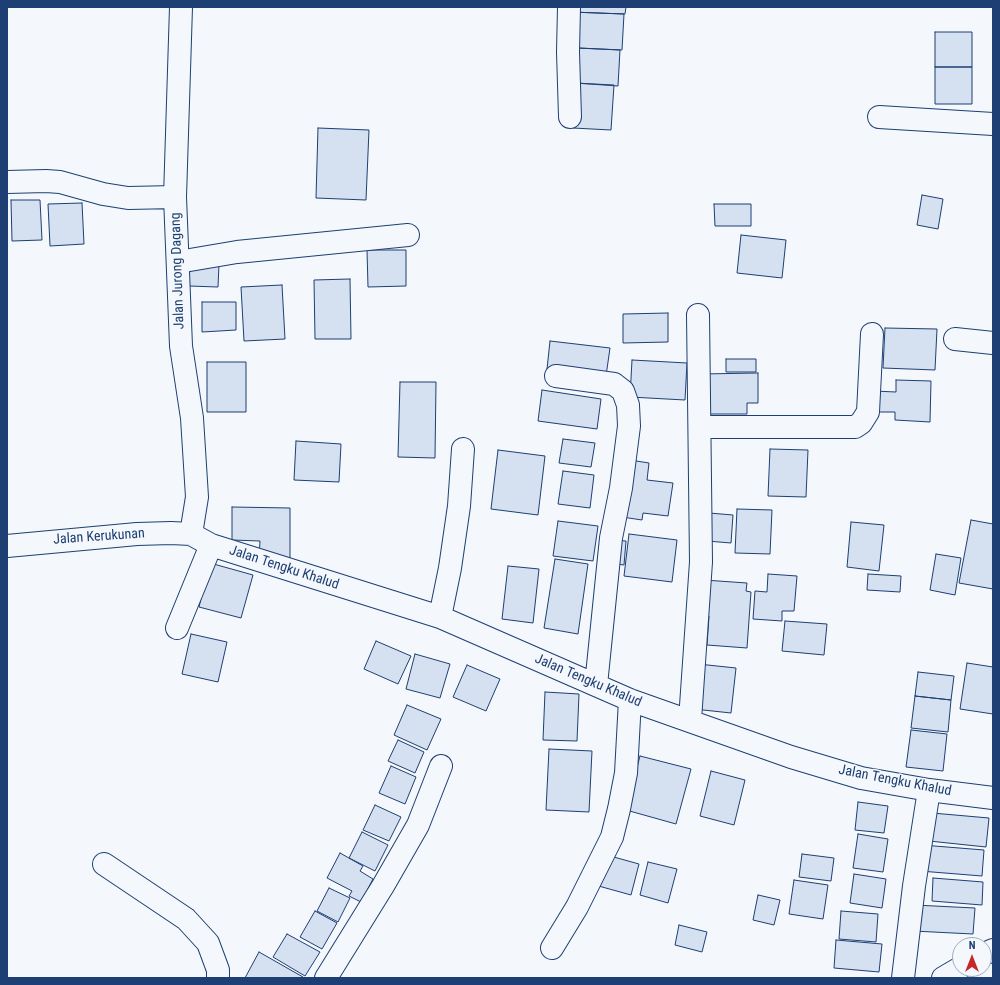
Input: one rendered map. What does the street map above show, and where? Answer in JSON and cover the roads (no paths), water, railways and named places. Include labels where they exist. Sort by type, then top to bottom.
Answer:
[{"type":"street","name":"Jalan Jurong Dagang","points":[[181,7],[175,197],[181,346],[192,418],[197,497],[191,534]]},
{"type":"street","points":[[569,7],[568,52],[570,117]]},
{"type":"street","points":[[879,117],[993,124]]},
{"type":"street","points":[[7,182],[60,182],[103,194],[122,197],[175,197]]},
{"type":"street","points":[[178,262],[237,252],[408,235]]},
{"type":"street","points":[[690,720],[701,562],[698,315]]},
{"type":"street","points":[[700,427],[855,427],[861,423],[868,412],[872,334]]},
{"type":"street","points":[[955,340],[993,343]]},
{"type":"street","points":[[556,376],[614,384],[624,392],[628,405],[629,426],[621,488],[611,538],[596,685]]},
{"type":"street","points":[[440,617],[450,568],[457,522],[463,448]]},
{"type":"street","name":"Jalan Kerukunan","points":[[7,546],[138,534],[191,534]]},
{"type":"street","name":"Jalan Tengku Khalud","points":[[191,534],[211,545],[440,617],[630,700],[791,757],[861,778],[929,790],[993,798]]},
{"type":"street","points":[[177,628],[211,545]]},
{"type":"street","points":[[552,948],[577,907],[612,837],[626,773],[630,700]]},
{"type":"street","points":[[326,978],[383,886],[418,824],[441,766]]},
{"type":"street","points":[[904,978],[914,886],[929,790]]},
{"type":"street","points":[[104,864],[186,919],[208,943],[218,970],[218,978]]},
{"type":"street","points":[[942,978],[952,972]]}]
